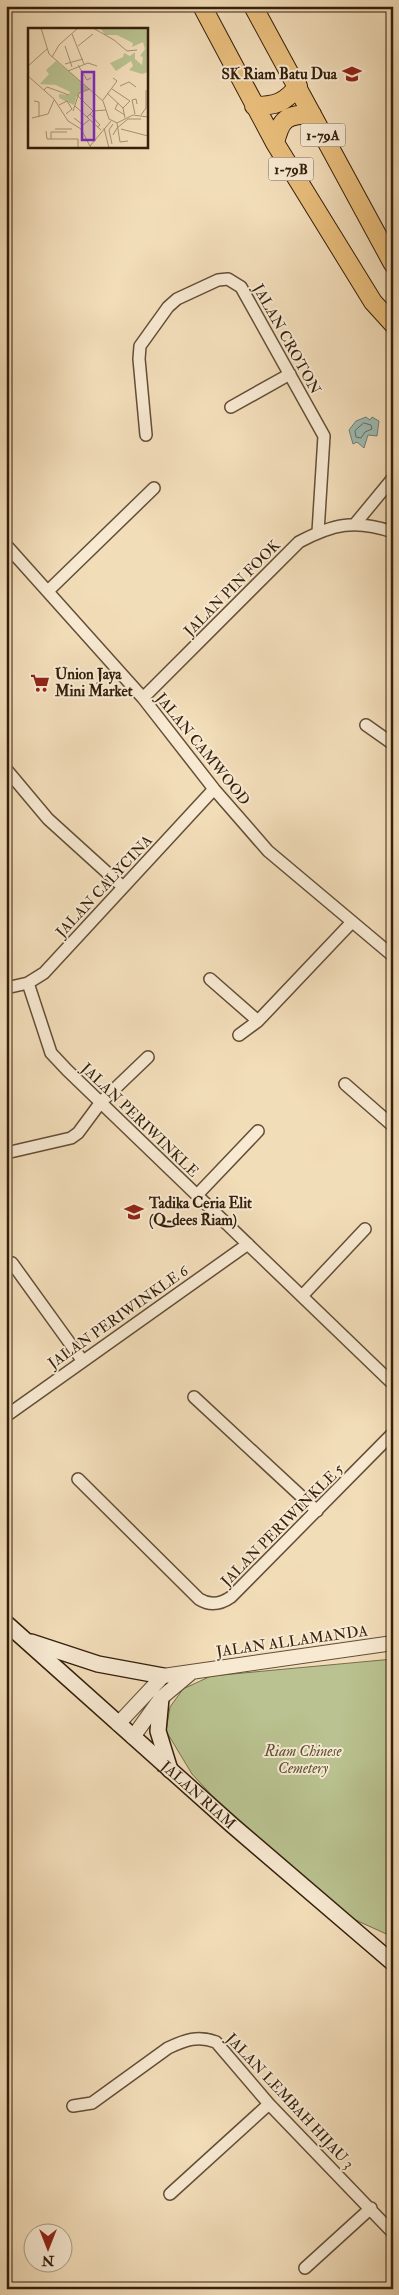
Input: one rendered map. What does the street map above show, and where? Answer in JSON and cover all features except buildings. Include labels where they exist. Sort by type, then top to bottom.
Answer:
[{"type":"highway","name":"1-79B","points":[[202,6],[275,144],[373,302],[393,324]]},
{"type":"highway","name":"1-79A","points":[[253,6],[393,264]]},
{"type":"highway","points":[[254,106],[272,106],[282,103],[298,86]]},
{"type":"highway","points":[[275,144],[279,125],[287,117],[312,114]]},
{"type":"main road","name":"JALAN RIAM","points":[[6,1623],[170,1771],[393,1963]]},
{"type":"main road","points":[[25,1640],[98,1664],[163,1676]]},
{"type":"main road","points":[[161,1698],[158,1731],[170,1771]]},
{"type":"street","name":"JALAN CROTON","points":[[146,435],[139,359],[140,346],[173,303],[218,280],[228,279],[241,287],[324,436],[318,532]]},
{"type":"street","points":[[232,407],[290,374]]},
{"type":"street","points":[[356,524],[393,478]]},
{"type":"street","points":[[48,591],[154,488]]},
{"type":"street","name":"JALAN PIN FOOK","points":[[143,698],[299,542],[318,532],[344,524],[356,524],[393,532]]},
{"type":"street","name":"JALAN CAMWOOD","points":[[6,545],[143,698],[214,789],[268,851],[393,956]]},
{"type":"street","points":[[366,725],[393,744]]},
{"type":"street","points":[[6,769],[48,819],[123,887]]},
{"type":"street","name":"JALAN CALYCINA","points":[[6,988],[28,983],[44,973],[214,789]]},
{"type":"street","points":[[239,1035],[258,1022],[352,922]]},
{"type":"street","points":[[210,979],[258,1022]]},
{"type":"street","name":"JALAN PERIWINKLE","points":[[28,983],[51,1053],[393,1384]]},
{"type":"street","points":[[6,1153],[72,1138],[78,1133],[101,1102],[148,1056]]},
{"type":"street","points":[[345,1084],[393,1126]]},
{"type":"street","points":[[198,1195],[258,1131]]},
{"type":"street","points":[[302,1296],[365,1229]]},
{"type":"street","name":"JALAN PERIWINKLE 6","points":[[6,1416],[82,1360],[248,1244]]},
{"type":"street","points":[[12,1263],[82,1360]]},
{"type":"street","points":[[194,1397],[317,1512]]},
{"type":"street","name":"JALAN PERIWINKLE 5","points":[[78,1479],[205,1603],[224,1602],[232,1597],[317,1512],[393,1433]]},
{"type":"street","name":"JALAN ALLAMANDA","points":[[163,1676],[195,1670],[393,1644]]},
{"type":"street","name":"JALAN ALLAMANDA","points":[[133,1737],[161,1698],[176,1683],[195,1670]]},
{"type":"street","points":[[118,1724],[163,1676]]},
{"type":"street","name":"JALAN LEMBAH HIJAU 3","points":[[73,2106],[92,2103],[175,2045],[194,2038],[206,2038],[216,2042],[269,2104],[393,2232]]},
{"type":"street","points":[[170,2194],[269,2104]]},
{"type":"street","points":[[305,2268],[371,2208]]},
{"type":"green space","name":"Riam Chinese Cemetery","points":[[393,1659],[393,1937],[349,1917],[245,1831],[192,1774],[166,1731],[170,1707],[183,1689],[211,1676]]},
{"type":"water","points":[[366,417],[370,420],[372,417],[379,421],[377,436],[368,435],[364,448],[357,442],[353,444],[349,430],[356,421]]},
{"type":"place","name":"SK Riam Batu Dua","points":[[352,74]]},
{"type":"place","name":"Union Jaya Mini Market","points":[[40,683]]},
{"type":"place","name":"Tadika Ceria Elit (Q-dees Riam)","points":[[134,1212]]}]
